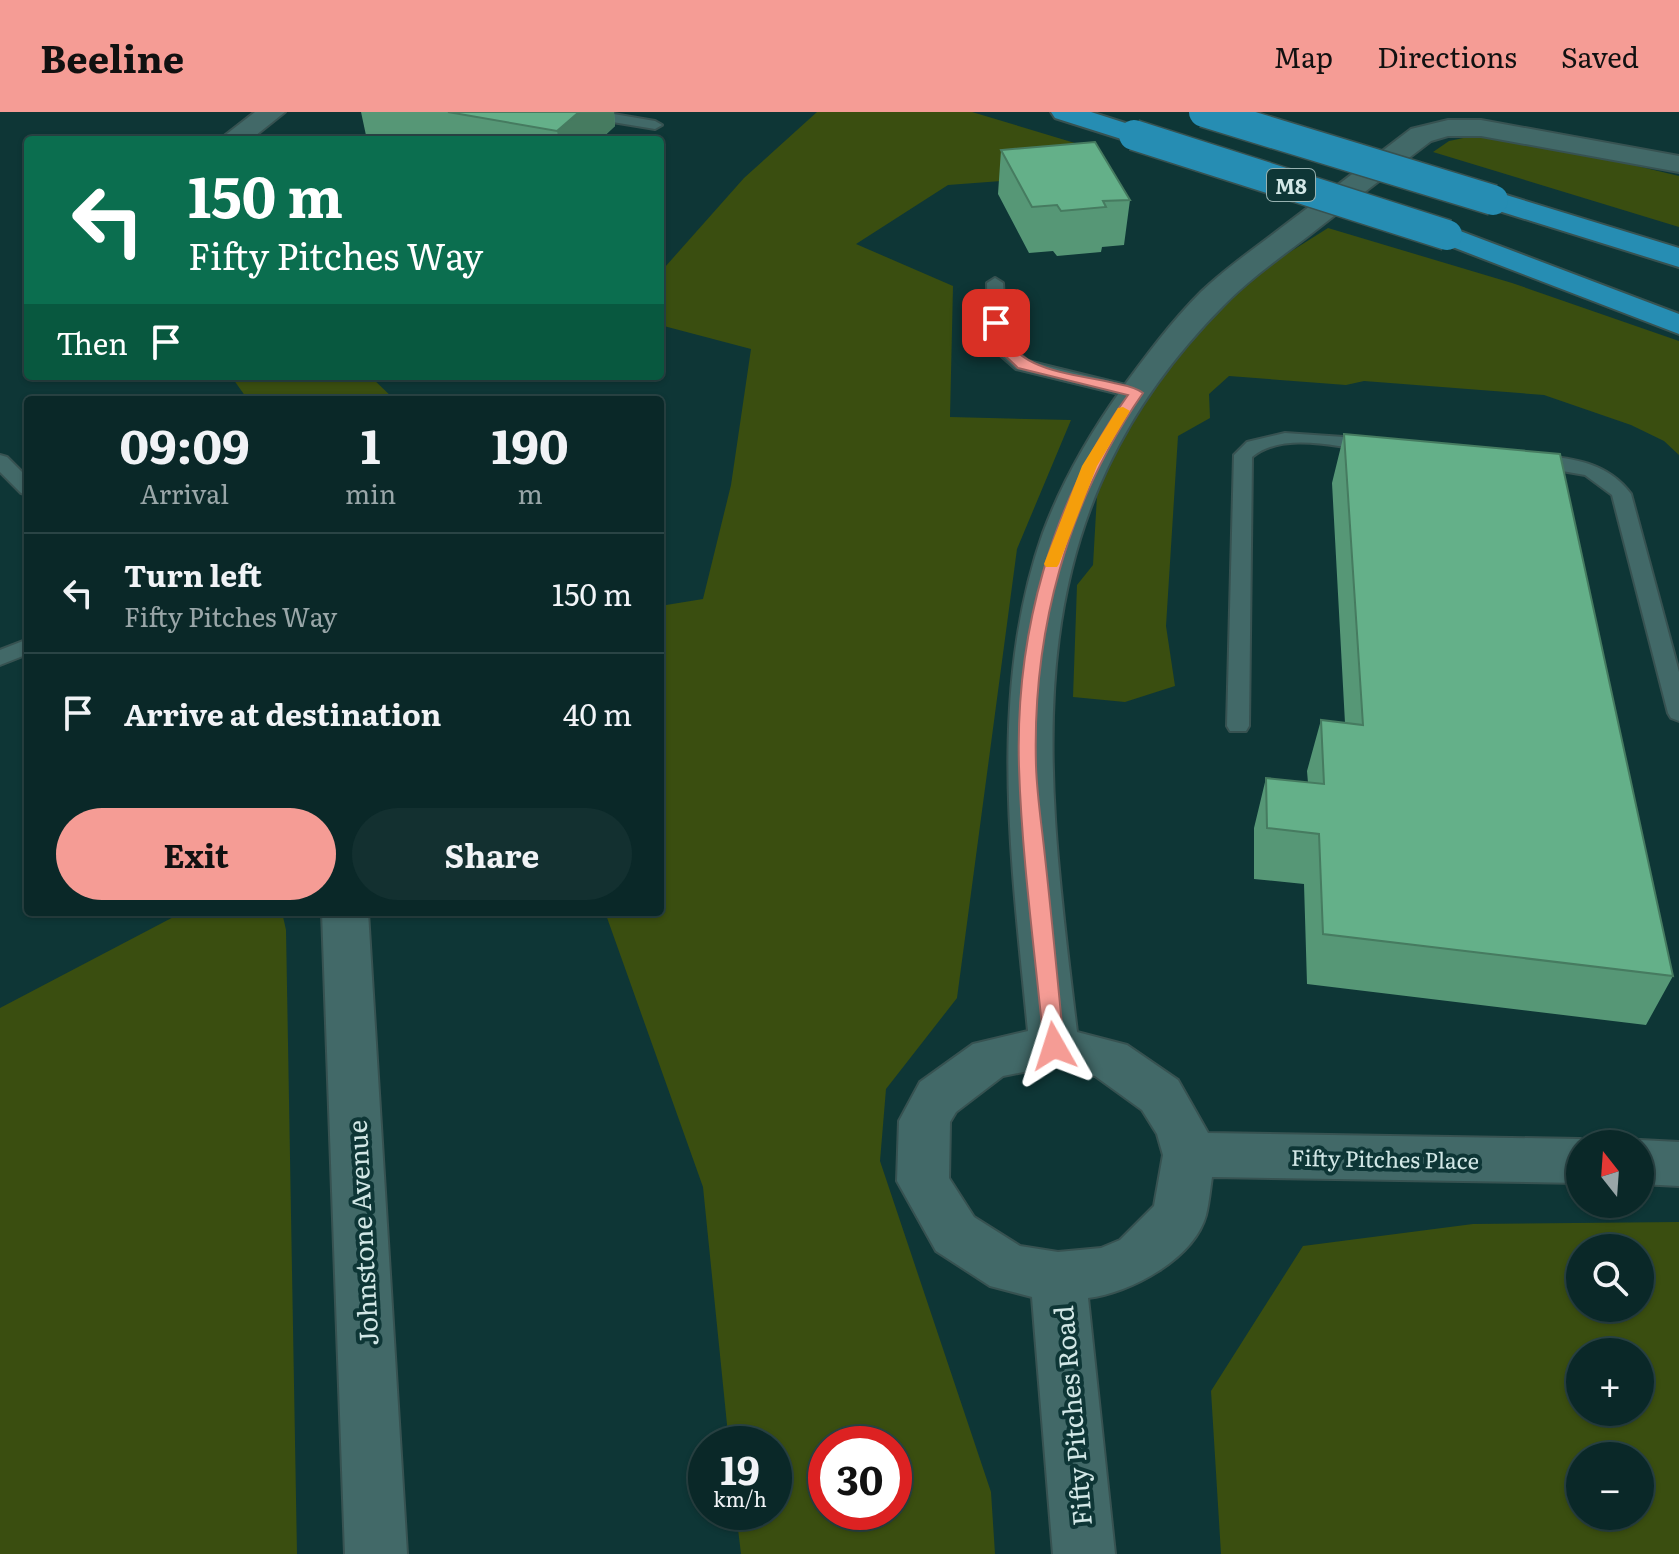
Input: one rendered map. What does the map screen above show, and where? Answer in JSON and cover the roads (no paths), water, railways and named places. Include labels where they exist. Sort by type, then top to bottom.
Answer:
[{"type":"highway","name":"M8","points":[[1064,112],[1447,235],[1679,305]]},
{"type":"highway","name":"M8","points":[[1204,112],[1679,258]]},
{"type":"highway","points":[[1447,235],[1679,325]]},
{"type":"street","points":[[242,136],[272,112]]},
{"type":"street","points":[[1054,1046],[1028,767],[1029,704],[1036,638],[1048,574],[1068,515],[1108,433],[1157,360],[1213,298],[1246,269],[1421,135],[1448,128],[1481,128],[1679,164]]},
{"type":"street","name":"Johnstone Avenue","points":[[345,916],[376,1554]]},
{"type":"street","points":[[1054,1046],[1109,1059],[1160,1095],[1181,1128],[1189,1155],[1179,1216],[1139,1257],[1103,1272],[1058,1277],[1009,1269],[955,1234],[923,1181],[925,1121],[938,1097],[990,1058],[1054,1046]]},
{"type":"street","name":"Fifty Pitches Place","points":[[1189,1155],[1566,1161]]},
{"type":"street","points":[[1654,1163],[1679,1164]]},
{"type":"street","name":"Fifty Pitches Road","points":[[1058,1277],[1084,1554]]},
{"type":"lane","points":[[576,112],[655,125]]},
{"type":"lane","points":[[995,283],[997,336],[1006,351],[1022,365],[1136,393]]},
{"type":"lane","points":[[1238,726],[1243,455],[1250,447],[1271,439],[1300,438],[1392,447]]},
{"type":"lane","points":[[1515,459],[1577,465],[1594,470],[1611,480],[1621,494],[1679,713]]},
{"type":"lane","points":[[0,461],[24,485]]},
{"type":"lane","points":[[0,658],[24,648]]}]
